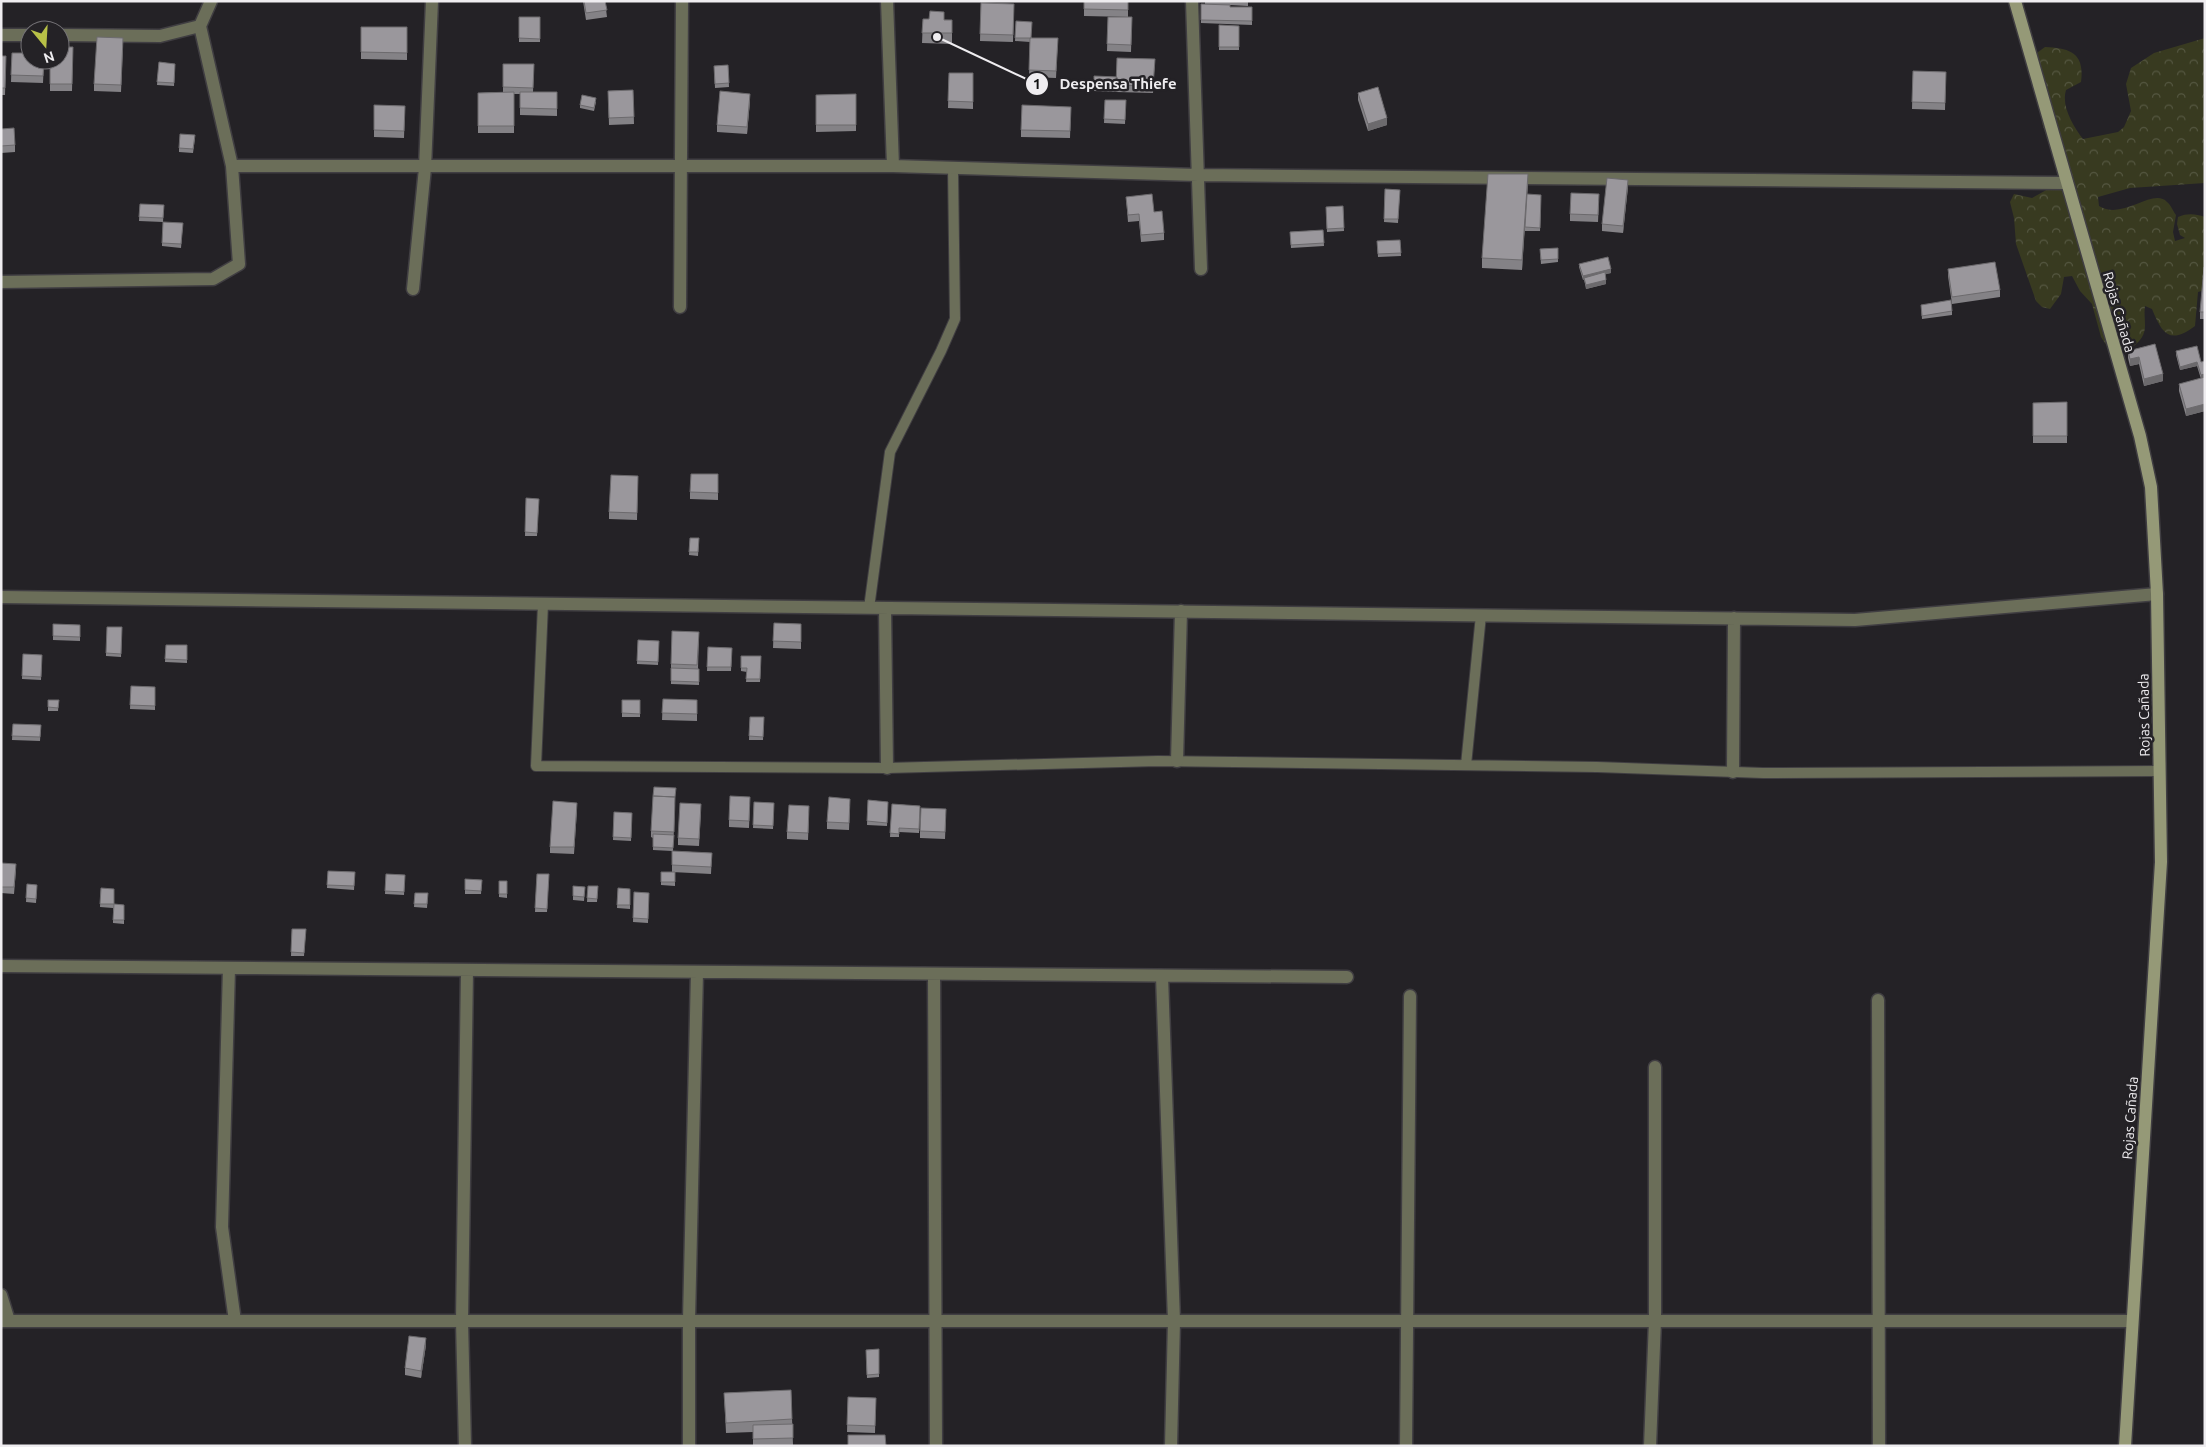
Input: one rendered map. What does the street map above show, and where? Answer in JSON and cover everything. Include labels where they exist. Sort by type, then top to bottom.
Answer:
[{"type":"main road","name":"Rojas Cañada","points":[[2015,1],[2140,436],[2151,487],[2157,594],[2161,862],[2125,1446]]},
{"type":"street","points":[[1,282],[213,280],[239,264],[232,166],[200,26],[211,1]]},
{"type":"street","points":[[413,289],[425,168],[432,1]]},
{"type":"street","points":[[680,307],[682,1]]},
{"type":"street","points":[[887,1],[893,166]]},
{"type":"street","points":[[1192,1],[1201,270]]},
{"type":"street","points":[[70,35],[160,36],[200,26]]},
{"type":"street","points":[[1,35],[20,35]]},
{"type":"street","points":[[232,166],[425,168],[893,166],[1198,175],[2067,183]]},
{"type":"street","points":[[1,597],[1855,620],[2157,594]]},
{"type":"street","points":[[885,608],[887,768]]},
{"type":"street","points":[[1177,761],[1181,612]]},
{"type":"street","points":[[1733,772],[1734,618]]},
{"type":"street","points":[[1,966],[1348,977]]},
{"type":"street","points":[[229,968],[222,1227],[236,1321]]},
{"type":"street","points":[[465,1446],[462,1321],[467,970]]},
{"type":"street","points":[[689,1446],[689,1320],[697,972]]},
{"type":"street","points":[[934,974],[936,1446]]},
{"type":"street","points":[[1162,976],[1174,1321],[1171,1446]]},
{"type":"street","points":[[1406,1446],[1410,996]]},
{"type":"street","points":[[1878,1000],[1879,1446]]},
{"type":"street","points":[[1650,1446],[1655,1321],[1654,1067]]},
{"type":"street","points":[[1,1295],[5,1321],[2132,1321]]},
{"type":"lane","points":[[869,608],[890,452],[941,351],[954,319],[953,168]]},
{"type":"lane","points":[[543,604],[536,766],[887,768],[1177,761],[1466,765],[1733,772],[2160,771]]},
{"type":"lane","points":[[1466,765],[1481,615]]},
{"type":"green space","points":[[2205,38],[2205,183],[2130,188],[2098,197],[2099,206],[2108,210],[2118,210],[2154,198],[2161,198],[2168,203],[2176,215],[2173,232],[2175,241],[2185,238],[2180,235],[2177,224],[2178,217],[2192,214],[2205,217],[2205,290],[2198,292],[2195,326],[2179,335],[2173,336],[2168,334],[2159,325],[2152,309],[2145,306],[2144,332],[2139,342],[2129,349],[2112,354],[2101,337],[2092,304],[2080,291],[2072,276],[2064,277],[2061,294],[2050,309],[2042,307],[2036,301],[2016,244],[2014,218],[2010,202],[2014,194],[2032,198],[2048,189],[2057,188],[2058,171],[2042,123],[2044,115],[2030,58],[2045,47],[2068,51],[2078,58],[2082,72],[2081,82],[2066,90],[2065,103],[2075,128],[2083,139],[2118,132],[2124,127],[2131,111],[2126,84],[2131,68],[2154,53]]},
{"type":"building","points":[[584,1],[605,1],[607,10],[586,13]]},
{"type":"building","points":[[1084,1],[1128,1],[1128,10],[1084,9]]},
{"type":"building","points":[[1214,1],[1248,1],[1248,2]]},
{"type":"building","points":[[981,3],[1014,4],[1013,35],[980,34]]},
{"type":"building","points":[[1201,4],[1252,7],[1252,21],[1201,20]]},
{"type":"building","points":[[930,11],[944,12],[944,20],[952,20],[952,33],[922,33],[923,19],[929,19]]},
{"type":"building","points":[[519,17],[540,17],[540,39],[519,38]]},
{"type":"building","points":[[1108,17],[1132,17],[1131,45],[1107,44]]},
{"type":"building","points":[[1016,21],[1032,22],[1031,38],[1015,38]]},
{"type":"building","points":[[1219,25],[1239,26],[1239,47],[1219,47]]},
{"type":"building","points":[[361,27],[407,27],[407,53],[361,52]]},
{"type":"building","points":[[97,37],[123,38],[121,85],[94,84]]},
{"type":"building","points":[[1030,38],[1058,38],[1056,71],[1029,70]]},
{"type":"building","points":[[70,47],[73,47],[72,84],[50,84],[50,70],[70,70]]},
{"type":"building","points":[[12,53],[20,53],[20,70],[43,70],[43,76],[11,75]]},
{"type":"building","points":[[1,56],[6,56],[5,88],[1,88]]},
{"type":"building","points":[[1117,58],[1155,59],[1153,86],[1116,85]]},
{"type":"building","points":[[159,62],[175,64],[174,83],[157,82]]},
{"type":"building","points":[[503,64],[534,64],[533,88],[503,87]]},
{"type":"building","points":[[728,65],[729,83],[715,84],[714,66]]},
{"type":"building","points":[[1913,71],[1946,72],[1945,103],[1912,102]]},
{"type":"building","points":[[949,73],[973,73],[973,102],[948,101]]},
{"type":"building","points":[[1094,76],[1117,77],[1116,88],[1094,88]]},
{"type":"building","points":[[1378,87],[1387,118],[1368,124],[1358,93]]},
{"type":"building","points":[[633,90],[634,117],[609,118],[608,91]]},
{"type":"building","points":[[720,91],[750,94],[747,127],[717,125]]},
{"type":"building","points":[[514,92],[514,126],[478,126],[478,93]]},
{"type":"building","points":[[520,92],[557,92],[557,109],[520,108]]},
{"type":"building","points":[[856,94],[856,125],[816,125],[816,95]]},
{"type":"building","points":[[582,95],[596,98],[594,108],[580,105]]},
{"type":"building","points":[[1105,100],[1126,100],[1125,120],[1104,119]]},
{"type":"building","points":[[374,105],[405,106],[404,131],[374,130]]},
{"type":"building","points":[[1022,105],[1071,107],[1070,131],[1021,130]]},
{"type":"building","points":[[14,128],[15,145],[1,146],[1,129]]},
{"type":"building","points":[[180,134],[195,135],[193,149],[179,148]]},
{"type":"building","points":[[1488,174],[1528,174],[1522,260],[1482,258]]},
{"type":"building","points":[[1607,178],[1628,180],[1623,226],[1602,224]]},
{"type":"building","points":[[1385,189],[1400,190],[1398,219],[1384,219]]},
{"type":"building","points":[[1571,193],[1599,194],[1598,215],[1570,214]]},
{"type":"building","points":[[1152,194],[1154,212],[1162,211],[1164,233],[1141,235],[1139,214],[1128,215],[1126,197]]},
{"type":"building","points":[[1527,194],[1541,195],[1540,228],[1525,227]]},
{"type":"building","points":[[140,204],[164,205],[163,218],[139,217]]},
{"type":"building","points":[[1343,206],[1344,228],[1327,229],[1326,207]]},
{"type":"building","points":[[163,222],[183,223],[181,244],[162,243]]},
{"type":"building","points":[[1323,230],[1324,243],[1291,245],[1290,232]]},
{"type":"building","points":[[1400,240],[1401,253],[1378,254],[1377,241]]},
{"type":"building","points":[[1558,248],[1558,259],[1541,260],[1540,249]]},
{"type":"building","points":[[1608,257],[1611,269],[1583,276],[1579,264]]},
{"type":"building","points":[[1995,262],[2000,290],[1952,297],[1948,269]]},
{"type":"building","points":[[2204,267],[2205,312],[2200,312]]},
{"type":"building","points":[[1605,272],[1606,280],[1586,285],[1584,278]]},
{"type":"building","points":[[1951,300],[1952,311],[1922,316],[1921,305]]},
{"type":"building","points":[[2155,344],[2163,374],[2144,379],[2139,357],[2130,359],[2128,351]]},
{"type":"building","points":[[2197,346],[2201,362],[2205,361],[2205,374],[2201,375],[2197,362],[2180,367],[2176,351]]},
{"type":"building","points":[[2205,377],[2205,404],[2186,409],[2179,384]]},
{"type":"building","points":[[2067,402],[2067,436],[2033,436],[2033,403]]},
{"type":"building","points":[[691,474],[718,474],[718,493],[690,492]]},
{"type":"building","points":[[611,475],[638,476],[637,513],[609,512]]},
{"type":"building","points":[[526,498],[539,499],[537,533],[525,532]]},
{"type":"building","points":[[690,538],[699,538],[698,552],[689,552]]},
{"type":"building","points":[[774,623],[801,624],[801,642],[773,641]]},
{"type":"building","points":[[53,624],[80,625],[80,637],[53,636]]},
{"type":"building","points":[[107,627],[122,627],[121,654],[106,653]]},
{"type":"building","points":[[672,631],[699,632],[697,665],[671,664]]},
{"type":"building","points":[[638,640],[659,641],[658,662],[637,661]]},
{"type":"building","points":[[166,645],[187,645],[187,660],[165,659]]},
{"type":"building","points":[[708,647],[732,648],[731,667],[707,667]]},
{"type":"building","points":[[23,654],[42,655],[41,677],[22,676]]},
{"type":"building","points":[[741,656],[761,656],[760,679],[746,679],[747,668],[741,668]]},
{"type":"building","points":[[671,668],[699,669],[699,682],[671,681]]},
{"type":"building","points":[[131,686],[155,687],[155,706],[130,705]]},
{"type":"building","points":[[663,699],[697,700],[697,714],[662,713]]},
{"type":"building","points":[[48,700],[59,700],[58,708],[48,707]]},
{"type":"building","points":[[622,700],[640,700],[640,714],[622,713]]},
{"type":"building","points":[[750,717],[764,717],[763,737],[749,736]]},
{"type":"building","points":[[13,724],[41,725],[40,737],[12,736]]},
{"type":"building","points":[[654,787],[676,788],[675,797],[653,796]]},
{"type":"building","points":[[653,796],[675,797],[674,832],[651,831]]},
{"type":"building","points":[[730,796],[750,797],[749,821],[729,820]]},
{"type":"building","points":[[829,797],[850,799],[849,823],[827,822]]},
{"type":"building","points":[[868,800],[888,802],[887,823],[867,821]]},
{"type":"building","points":[[553,801],[577,803],[574,847],[550,847]]},
{"type":"building","points":[[754,802],[774,803],[773,826],[753,825]]},
{"type":"building","points":[[680,803],[701,804],[699,839],[678,838]]},
{"type":"building","points":[[892,804],[920,806],[919,829],[899,828],[899,834],[890,833]]},
{"type":"building","points":[[789,805],[809,806],[808,833],[787,832]]},
{"type":"building","points":[[921,808],[946,809],[945,832],[920,831]]},
{"type":"building","points":[[614,812],[632,813],[631,838],[613,837]]},
{"type":"building","points":[[653,834],[674,835],[673,848],[653,847]]},
{"type":"building","points":[[672,851],[712,853],[711,867],[672,865]]},
{"type":"building","points":[[1,863],[16,864],[14,887],[1,887]]},
{"type":"building","points":[[328,871],[355,872],[354,886],[327,885]]},
{"type":"building","points":[[661,872],[675,872],[675,882],[661,882]]},
{"type":"building","points":[[386,874],[405,875],[404,892],[385,891]]},
{"type":"building","points":[[537,874],[549,874],[547,909],[535,908]]},
{"type":"building","points":[[465,879],[482,880],[481,891],[465,890]]},
{"type":"building","points":[[499,881],[507,881],[507,894],[499,894]]},
{"type":"building","points":[[27,884],[37,885],[36,899],[26,898]]},
{"type":"building","points":[[573,886],[585,887],[584,897],[573,896]]},
{"type":"building","points":[[588,886],[598,886],[597,899],[587,898]]},
{"type":"building","points":[[101,888],[114,889],[114,904],[100,904]]},
{"type":"building","points":[[618,888],[630,889],[630,905],[617,905]]},
{"type":"building","points":[[634,892],[649,893],[648,919],[633,918]]},
{"type":"building","points":[[415,893],[428,893],[427,904],[414,904]]},
{"type":"building","points":[[114,904],[124,905],[124,920],[113,920]]},
{"type":"building","points":[[292,929],[306,929],[304,953],[291,952]]},
{"type":"building","points":[[409,1336],[426,1338],[421,1371],[405,1368]]},
{"type":"building","points":[[879,1349],[879,1374],[867,1375],[866,1350]]},
{"type":"building","points":[[791,1390],[792,1419],[726,1423],[724,1393]]},
{"type":"building","points":[[848,1397],[876,1398],[875,1426],[847,1425]]},
{"type":"building","points":[[793,1424],[793,1438],[753,1439],[753,1425]]},
{"type":"building","points":[[848,1435],[885,1435],[886,1446],[848,1446]]},
{"type":"place","name":"Despensa Thiefe","points":[[937,37]]}]
